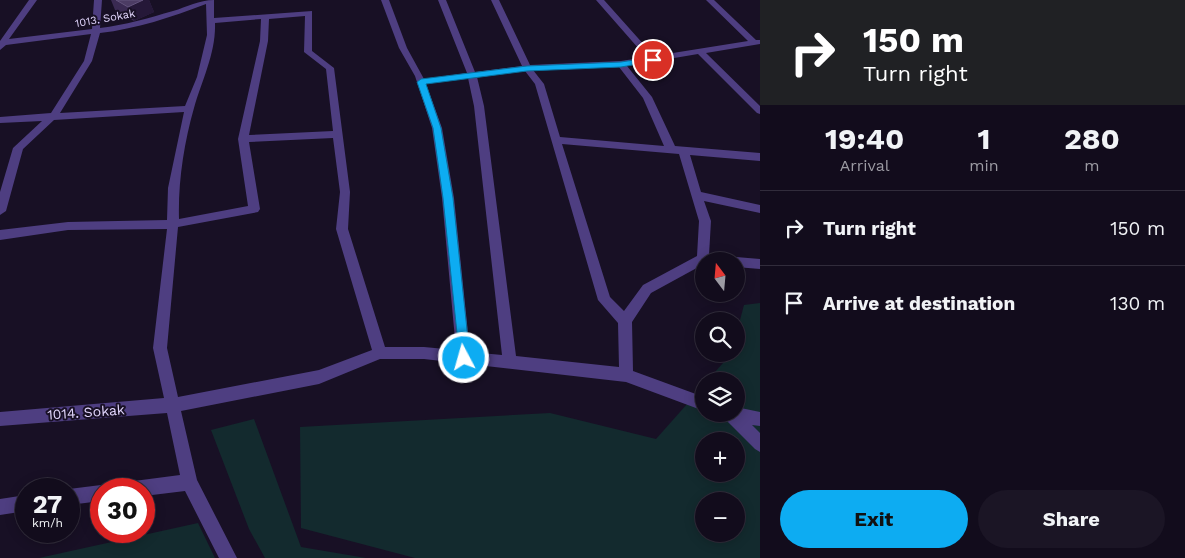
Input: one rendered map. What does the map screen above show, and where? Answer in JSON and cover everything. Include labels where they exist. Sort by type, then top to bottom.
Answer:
[{"type":"street","points":[[1,44],[33,0]]},
{"type":"street","points":[[0,211],[18,148],[54,115],[88,61],[96,32],[98,0]]},
{"type":"street","points":[[210,0],[211,35],[203,69],[189,108],[173,188],[173,224],[160,348],[188,482],[228,558]]},
{"type":"street","name":"1013. Sokak","points":[[1,44],[122,28],[210,0]]},
{"type":"street","points":[[385,0],[403,48],[421,82],[437,128],[448,198],[464,358]]},
{"type":"street","points":[[442,0],[472,75],[480,116],[510,363]]},
{"type":"street","points":[[495,0],[527,68],[539,84],[604,300],[625,321]]},
{"type":"street","points":[[600,0],[653,60]]},
{"type":"street","points":[[710,0],[757,42]]},
{"type":"street","points":[[211,21],[309,13],[308,52],[330,68],[345,192],[342,229],[380,354]]},
{"type":"street","points":[[0,235],[68,226],[173,224],[254,210],[243,139],[264,41],[265,16]]},
{"type":"street","points":[[421,82],[527,68],[621,64],[757,42]]},
{"type":"street","points":[[700,52],[760,111]]},
{"type":"street","points":[[621,64],[647,97],[677,149],[697,195],[705,221],[703,252]]},
{"type":"street","points":[[0,120],[54,115],[189,108]]},
{"type":"street","points":[[243,139],[338,134]]},
{"type":"street","points":[[556,140],[760,156]]},
{"type":"street","points":[[697,195],[760,209]]},
{"type":"street","points":[[626,376],[625,321],[647,289],[695,263]]},
{"type":"street","points":[[745,263],[760,264]]},
{"type":"street","name":"1014. Sokak","points":[[0,419],[173,405],[319,377],[380,354],[424,353],[626,376],[695,401]]},
{"type":"street","points":[[745,416],[760,418]]},
{"type":"street","points":[[739,422],[760,444]]},
{"type":"street","points":[[155,486],[188,482]]},
{"type":"street","points":[[0,507],[15,505]]},
{"type":"green space","points":[[760,303],[760,558],[415,558],[301,528],[300,427],[550,413],[656,439],[695,395],[695,422],[745,422],[745,372],[715,372],[724,362],[745,362],[745,312],[742,312],[744,305]]},
{"type":"green space","points":[[254,419],[301,547],[366,558],[265,558],[249,529],[211,430]]},
{"type":"green space","points":[[198,523],[215,558],[39,558],[107,543],[155,543],[155,532]]},
{"type":"building","points":[[116,0],[143,0],[128,7]]},
{"type":"route","points":[[464,358],[448,198],[437,128],[421,82],[527,68],[621,64],[653,60]]}]
